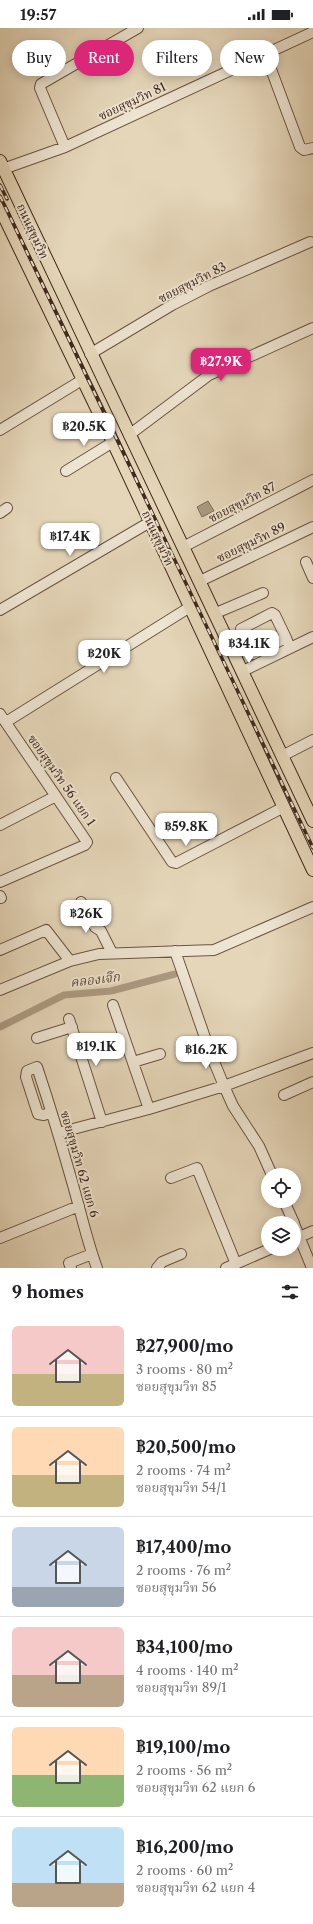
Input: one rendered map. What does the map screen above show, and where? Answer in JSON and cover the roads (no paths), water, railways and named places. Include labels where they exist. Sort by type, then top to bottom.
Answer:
[{"type":"main road","name":"ถนนสุขุมวิท","points":[[1,167],[218,618],[313,821]]},
{"type":"main road","name":"ถนนสุขุมวิท","points":[[0,208],[150,522],[313,870]]},
{"type":"main road","points":[[202,633],[218,618]]},
{"type":"street","points":[[65,146],[40,88],[41,84],[135,29]]},
{"type":"street","name":"ซอยสุขุมวิท 81","points":[[279,47],[313,32]]},
{"type":"street","name":"ซอยสุขุมวิท 81","points":[[1,167],[65,146],[220,74]]},
{"type":"street","points":[[274,76],[300,147],[304,150],[313,148]]},
{"type":"street","name":"ซอยสุขุมวิท 83","points":[[90,354],[172,305],[209,286],[310,242]]},
{"type":"street","points":[[129,435],[209,376],[313,328]]},
{"type":"street","points":[[0,430],[82,380]]},
{"type":"street","points":[[66,471],[112,442]]},
{"type":"street","name":"ซอยสุขุมวิท 87","points":[[184,547],[313,480]]},
{"type":"street","points":[[0,610],[150,522]]},
{"type":"street","name":"ซอยสุขุมวิท 89","points":[[200,581],[313,527]]},
{"type":"street","points":[[306,562],[313,578]]},
{"type":"street","points":[[218,618],[263,593]]},
{"type":"street","points":[[3,718],[190,607]]},
{"type":"street","points":[[286,638],[253,654],[251,653],[241,629],[272,613],[275,615],[286,638],[290,648]]},
{"type":"street","points":[[243,671],[313,637]]},
{"type":"street","name":"ซอยสุขุมวิท 56 แยก 1","points":[[0,882],[85,845],[86,838],[3,718]]},
{"type":"street","points":[[282,756],[313,740]]},
{"type":"street","points":[[116,778],[172,862],[176,863],[284,807]]},
{"type":"street","points":[[0,825],[56,796]]},
{"type":"street","points":[[81,902],[95,927],[101,931],[112,953]]},
{"type":"street","points":[[0,990],[70,961],[100,954],[214,950],[313,907]]},
{"type":"street","points":[[0,950],[46,930],[70,961]]},
{"type":"street","points":[[176,951],[210,1052],[224,1086],[234,1106],[260,1146],[269,1168]]},
{"type":"street","points":[[113,1005],[150,1109]]},
{"type":"street","points":[[37,1038],[71,1023],[102,1122]]},
{"type":"street","points":[[58,1133],[150,1109],[224,1086],[313,1053]]},
{"type":"street","points":[[133,1062],[160,1054]]},
{"type":"street","name":"ซอยสุขุมวิท 62 แยก 6","points":[[37,1067],[58,1133],[97,1268]]},
{"type":"street","points":[[284,1095],[313,1082]]},
{"type":"street","points":[[171,1178],[197,1168],[224,1235],[231,1266],[261,1253]]},
{"type":"street","points":[[0,1238],[79,1206]]},
{"type":"street","points":[[301,1236],[313,1231]]},
{"type":"street","points":[[301,1246],[312,1268]]},
{"type":"street","points":[[70,1268],[68,1263],[92,1254]]},
{"type":"street","points":[[157,1268],[162,1262],[181,1254]]},
{"type":"waterway","name":"คลองเจ๊ก","points":[[0,1027],[64,995],[111,991],[175,974]]},
{"type":"railway","points":[[0,185],[7,199]]},
{"type":"railway","points":[[0,196],[313,848]]}]
